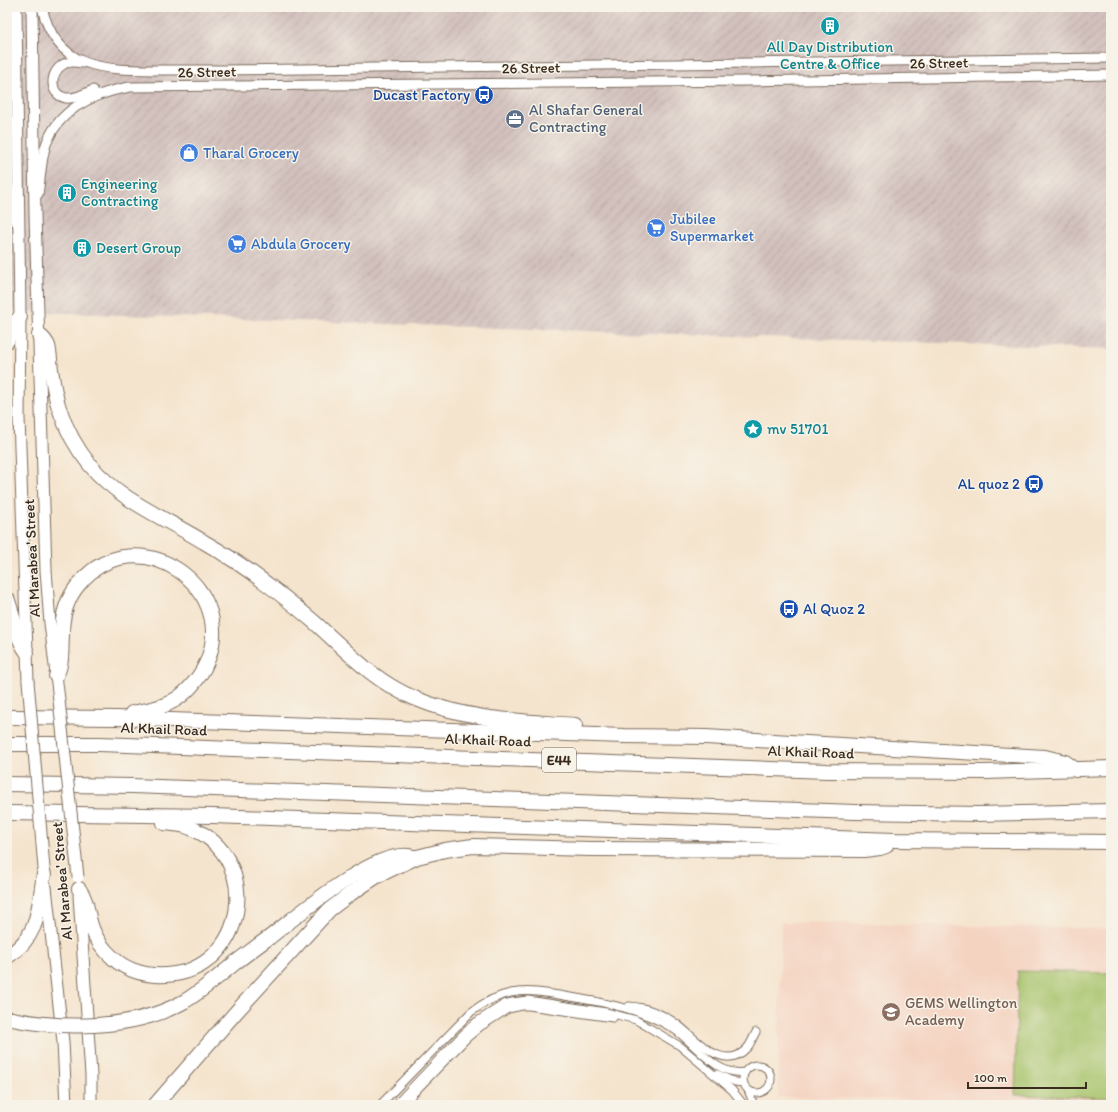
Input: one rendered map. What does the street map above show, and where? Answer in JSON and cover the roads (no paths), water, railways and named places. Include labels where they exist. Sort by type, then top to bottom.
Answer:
[{"type":"highway","points":[[7,341],[11,327],[20,317]]},
{"type":"highway","points":[[39,335],[48,346],[56,396],[65,424],[79,450],[101,477],[128,498],[205,542],[256,576],[300,610],[372,674],[391,687],[412,698],[458,713],[481,717],[603,728],[624,736]]},
{"type":"highway","points":[[56,676],[61,661],[63,619],[66,607],[79,584],[88,575],[109,561],[121,557],[138,556],[155,559],[169,564],[184,573],[206,600],[211,615],[212,647],[207,662],[200,675],[190,688],[178,697],[165,705],[116,718]]},
{"type":"highway","points":[[7,598],[19,639],[27,652]]},
{"type":"highway","points":[[7,717],[116,718],[624,736],[722,738],[1045,757],[1065,762],[1076,770]]},
{"type":"highway","name":"Al Khail Road","points":[[7,744],[100,744],[827,770],[959,772],[1111,768]]},
{"type":"highway","points":[[7,784],[132,786],[855,812],[971,814],[1111,811]]},
{"type":"highway","points":[[7,813],[134,814],[411,822],[895,840],[1111,842]]},
{"type":"highway","points":[[79,883],[86,900],[92,929],[98,940],[113,958],[134,971],[146,974],[174,975],[190,970],[204,963],[224,943],[234,923],[238,900],[234,878],[225,857],[210,839],[190,827],[178,824],[145,821],[134,814]]},
{"type":"highway","points":[[155,1105],[237,1010],[319,920],[339,902],[362,885],[384,872],[417,858],[445,850],[473,846],[590,849],[864,850],[880,848],[895,840]]},
{"type":"highway","points":[[7,1018],[28,1023],[58,1026],[88,1026],[148,1016],[169,1008],[197,993],[326,894],[360,872],[386,858],[394,856],[403,855],[417,858]]},
{"type":"highway","points":[[7,957],[16,951],[27,939],[33,929],[37,918],[44,871]]},
{"type":"main road","points":[[7,18],[10,7]]},
{"type":"main road","name":"Al Marabea' Street","points":[[16,7],[20,317],[19,418],[28,681],[44,871],[63,1042],[66,1105]]},
{"type":"main road","name":"Al Marabea' Street","points":[[32,7],[46,570],[50,623],[79,883],[91,1105]]},
{"type":"main road","points":[[7,187],[11,209],[19,229]]},
{"type":"street","name":"26 Street","points":[[42,7],[50,30],[61,46],[70,54],[85,63],[114,69],[225,70],[1111,58]]},
{"type":"street","points":[[917,78],[916,68],[921,60]]},
{"type":"street","points":[[85,63],[69,62],[55,72],[53,84],[60,95],[67,98],[73,98],[101,88],[115,86],[130,87]]},
{"type":"street","name":"26 Street","points":[[36,215],[45,148],[56,125],[70,111],[86,100],[111,91],[130,87],[1111,75]]},
{"type":"street","points":[[380,1105],[471,1012],[484,1003],[497,997],[527,991],[543,992],[609,1004],[646,1015],[672,1028],[682,1035],[718,1067],[731,1072],[745,1072]]},
{"type":"street","points":[[395,1105],[470,1028],[483,1017],[504,1004],[520,1000],[606,1012],[635,1019],[670,1039],[732,1090],[744,1105]]},
{"type":"street","points":[[402,1105],[467,1038],[487,1022],[508,1009],[529,1006],[641,1023]]},
{"type":"street","points":[[625,1008],[630,1006],[638,1007],[653,1011],[667,1018],[710,1051],[722,1057],[736,1056],[742,1052],[747,1048],[756,1032]]},
{"type":"street","points":[[706,1068],[745,1087],[755,1093],[762,1092],[769,1087],[771,1080],[766,1069],[758,1065],[750,1067],[745,1072],[743,1078],[745,1087],[754,1105]]},
{"type":"place","name":"All Day Distribution Centre & Office","points":[[830,26]]},
{"type":"place","name":"Ducast Factory","points":[[484,95]]},
{"type":"place","name":"Al Shafar General Contracting","points":[[515,119]]},
{"type":"place","name":"Tharal Grocery","points":[[189,153]]},
{"type":"place","name":"Engineering Contracting","points":[[67,193]]},
{"type":"place","name":"Jubilee Supermarket","points":[[656,228]]},
{"type":"place","name":"Abdula Grocery","points":[[237,244]]},
{"type":"place","name":"Desert Group","points":[[82,248]]},
{"type":"place","name":"mv 51701","points":[[753,429]]},
{"type":"place","name":"AL quoz 2","points":[[1034,484]]},
{"type":"place","name":"Al Quoz 2","points":[[789,609]]},
{"type":"place","name":"GEMS Wellington Academy","points":[[891,1012]]}]
